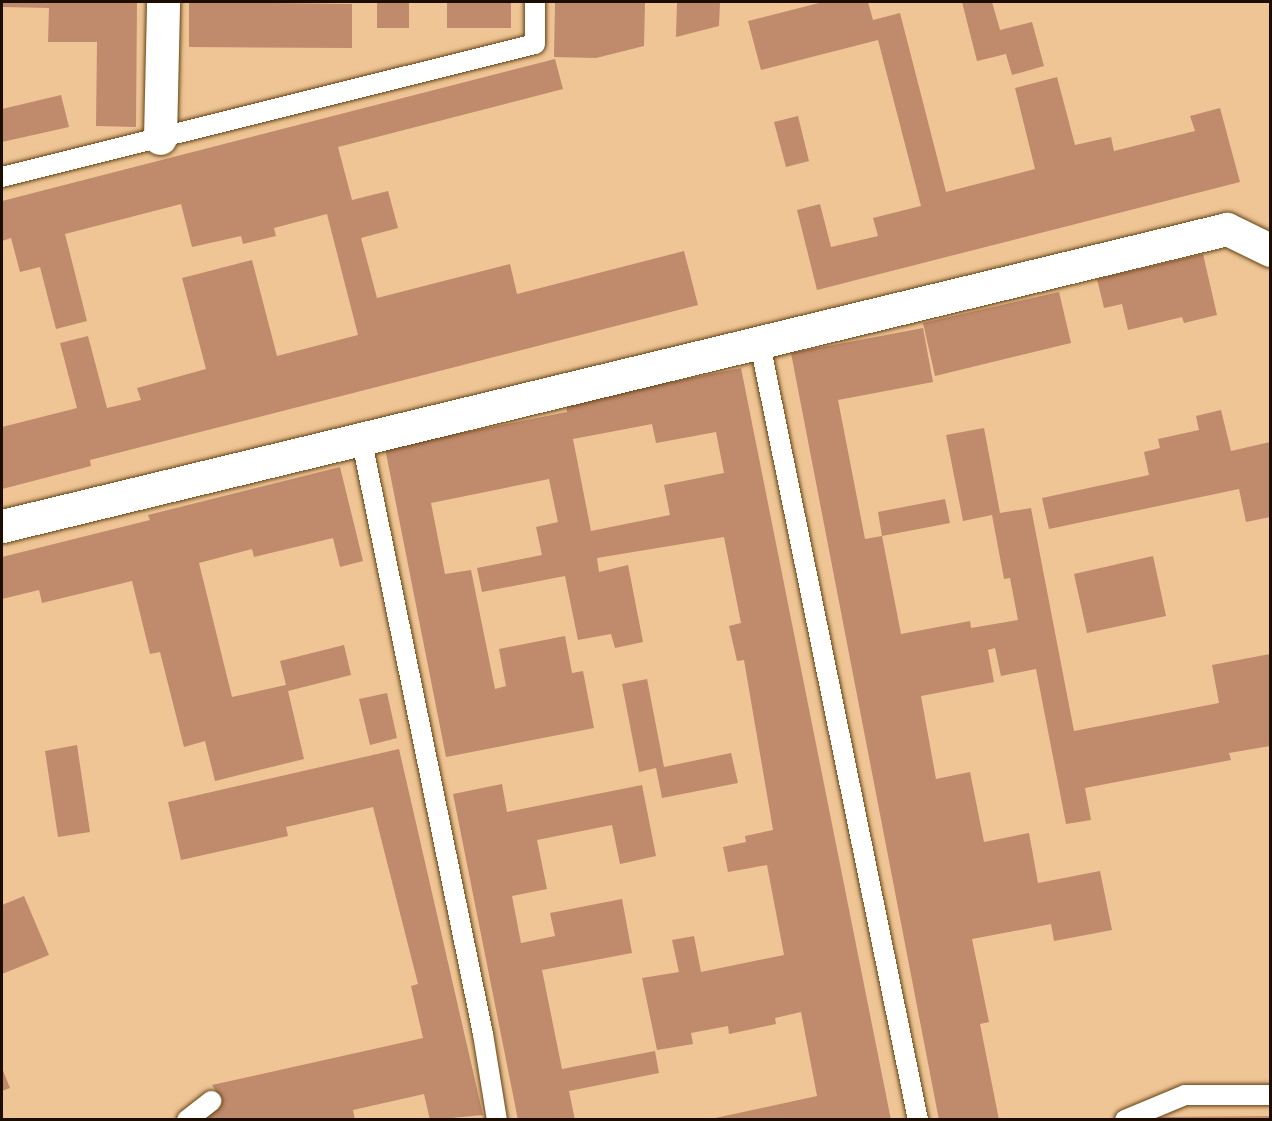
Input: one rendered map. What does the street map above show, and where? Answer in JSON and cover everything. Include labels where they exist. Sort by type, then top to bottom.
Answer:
[{"type":"street","points":[[160,138],[163,2]]},
{"type":"street","points":[[2,526],[361,437],[760,344],[1227,229],[1270,250]]},
{"type":"lane","points":[[2,177],[535,44],[535,2]]},
{"type":"lane","points":[[760,344],[918,1119]]},
{"type":"lane","points":[[361,437],[481,1022],[497,1119]]},
{"type":"lane","points":[[1125,1119],[1185,1095],[1270,1095]]},
{"type":"lane","points":[[187,1119],[211,1101]]},
{"type":"building","points":[[2,2],[137,2],[136,127],[96,126],[97,42],[48,42],[49,8],[2,7]]},
{"type":"building","points":[[189,2],[352,4],[352,48],[189,47]]},
{"type":"building","points":[[377,2],[409,2],[409,28],[377,28]]},
{"type":"building","points":[[447,2],[511,2],[511,28],[447,28]]},
{"type":"building","points":[[555,2],[645,2],[644,46],[596,58],[554,57]]},
{"type":"building","points":[[677,2],[720,2],[719,26],[676,37]]},
{"type":"building","points":[[823,2],[868,2],[873,20],[900,13],[946,192],[1035,169],[1015,88],[1057,77],[1075,145],[1111,137],[1114,151],[1195,131],[1190,116],[1220,108],[1240,182],[817,290],[797,210],[820,204],[831,247],[878,236],[873,218],[921,206],[878,40],[761,70],[748,21]]},
{"type":"building","points":[[962,2],[992,2],[1000,30],[1032,22],[1044,66],[1012,75],[1006,54],[977,61]]},
{"type":"building","points":[[555,59],[563,89],[338,147],[352,200],[388,191],[398,228],[361,238],[377,298],[510,264],[517,294],[684,251],[698,305],[90,460],[91,466],[2,489],[2,427],[77,408],[60,343],[88,336],[107,408],[141,400],[137,388],[206,369],[182,278],[252,260],[277,356],[358,335],[327,214],[274,228],[276,236],[243,244],[241,236],[192,247],[181,204],[65,234],[87,321],[56,329],[40,267],[20,272],[11,238],[2,241],[2,201]]},
{"type":"building","points":[[61,95],[69,127],[2,142],[2,109]]},
{"type":"building","points":[[798,116],[809,161],[786,167],[774,122]]},
{"type":"building","points":[[1203,254],[1217,315],[1184,323],[1182,317],[1128,330],[1122,304],[1104,308],[1097,279]]},
{"type":"building","points":[[1059,292],[1071,343],[935,376],[923,323]]},
{"type":"building","points":[[923,328],[933,382],[838,400],[865,539],[882,536],[901,634],[970,621],[971,628],[1018,620],[1010,578],[1004,579],[992,515],[963,521],[946,435],[984,428],[1000,513],[1031,508],[1074,731],[1219,703],[1212,665],[1270,654],[1270,746],[1229,753],[1231,760],[1085,788],[1091,820],[1066,824],[1036,669],[1001,676],[995,648],[988,650],[994,682],[921,696],[936,779],[970,772],[984,842],[1029,833],[1038,883],[1100,871],[1112,930],[1054,941],[1051,924],[972,939],[989,1022],[980,1024],[999,1120],[939,1120],[791,353]]},
{"type":"building","points":[[741,368],[891,1120],[706,1120],[817,1096],[801,1012],[775,1018],[776,1024],[729,1034],[728,1026],[691,1033],[693,1044],[657,1050],[642,978],[679,972],[672,940],[694,936],[701,972],[784,955],[767,865],[728,872],[723,847],[746,842],[745,836],[773,830],[744,660],[737,661],[729,626],[741,623],[724,537],[597,558],[599,572],[628,565],[643,642],[615,648],[611,634],[578,640],[565,576],[482,592],[477,568],[542,555],[536,527],[558,522],[549,479],[431,503],[445,574],[471,570],[495,689],[506,686],[499,649],[565,636],[572,673],[583,671],[594,728],[446,757],[385,448],[567,412],[566,403]],"holes":[[[652,424],[656,443],[716,432],[724,473],[664,485],[670,515],[591,531],[573,439]]]},
{"type":"building","points":[[1221,410],[1231,451],[1270,442],[1270,517],[1246,522],[1239,489],[1049,529],[1042,498],[1149,475],[1144,452],[1160,448],[1158,439],[1199,430],[1196,416]]},
{"type":"building","points":[[340,467],[363,561],[340,567],[333,538],[254,557],[252,549],[199,563],[232,697],[286,685],[280,661],[344,645],[351,675],[288,691],[304,759],[215,781],[205,741],[184,747],[160,652],[150,654],[132,581],[42,603],[39,590],[2,599],[2,557],[150,520],[148,515]]},
{"type":"building","points":[[945,499],[950,523],[882,536],[878,512]]},
{"type":"building","points":[[1153,556],[1166,616],[1087,633],[1074,574]]},
{"type":"building","points":[[647,679],[664,767],[731,753],[738,783],[662,798],[656,768],[639,772],[622,684]]},
{"type":"building","points":[[387,693],[397,738],[370,745],[359,699]]},
{"type":"building","points":[[77,745],[90,832],[58,837],[45,751]]},
{"type":"building","points":[[399,749],[483,1115],[430,1120],[424,1094],[353,1110],[355,1120],[198,1120],[222,1101],[212,1085],[423,1038],[411,986],[418,984],[373,807],[286,827],[288,836],[181,860],[168,802]]},
{"type":"building","points":[[502,784],[507,812],[642,785],[656,856],[620,864],[612,825],[537,840],[547,889],[512,896],[521,943],[555,936],[550,913],[622,899],[632,953],[542,970],[562,1069],[655,1051],[659,1073],[569,1091],[575,1120],[518,1120],[453,794]]},
{"type":"building","points":[[24,896],[49,955],[2,974],[2,905]]},
{"type":"building","points":[[2,1068],[10,1088],[2,1091]]},
{"type":"building","points":[[1270,1116],[1270,1120],[1149,1120],[1149,1117]]}]
